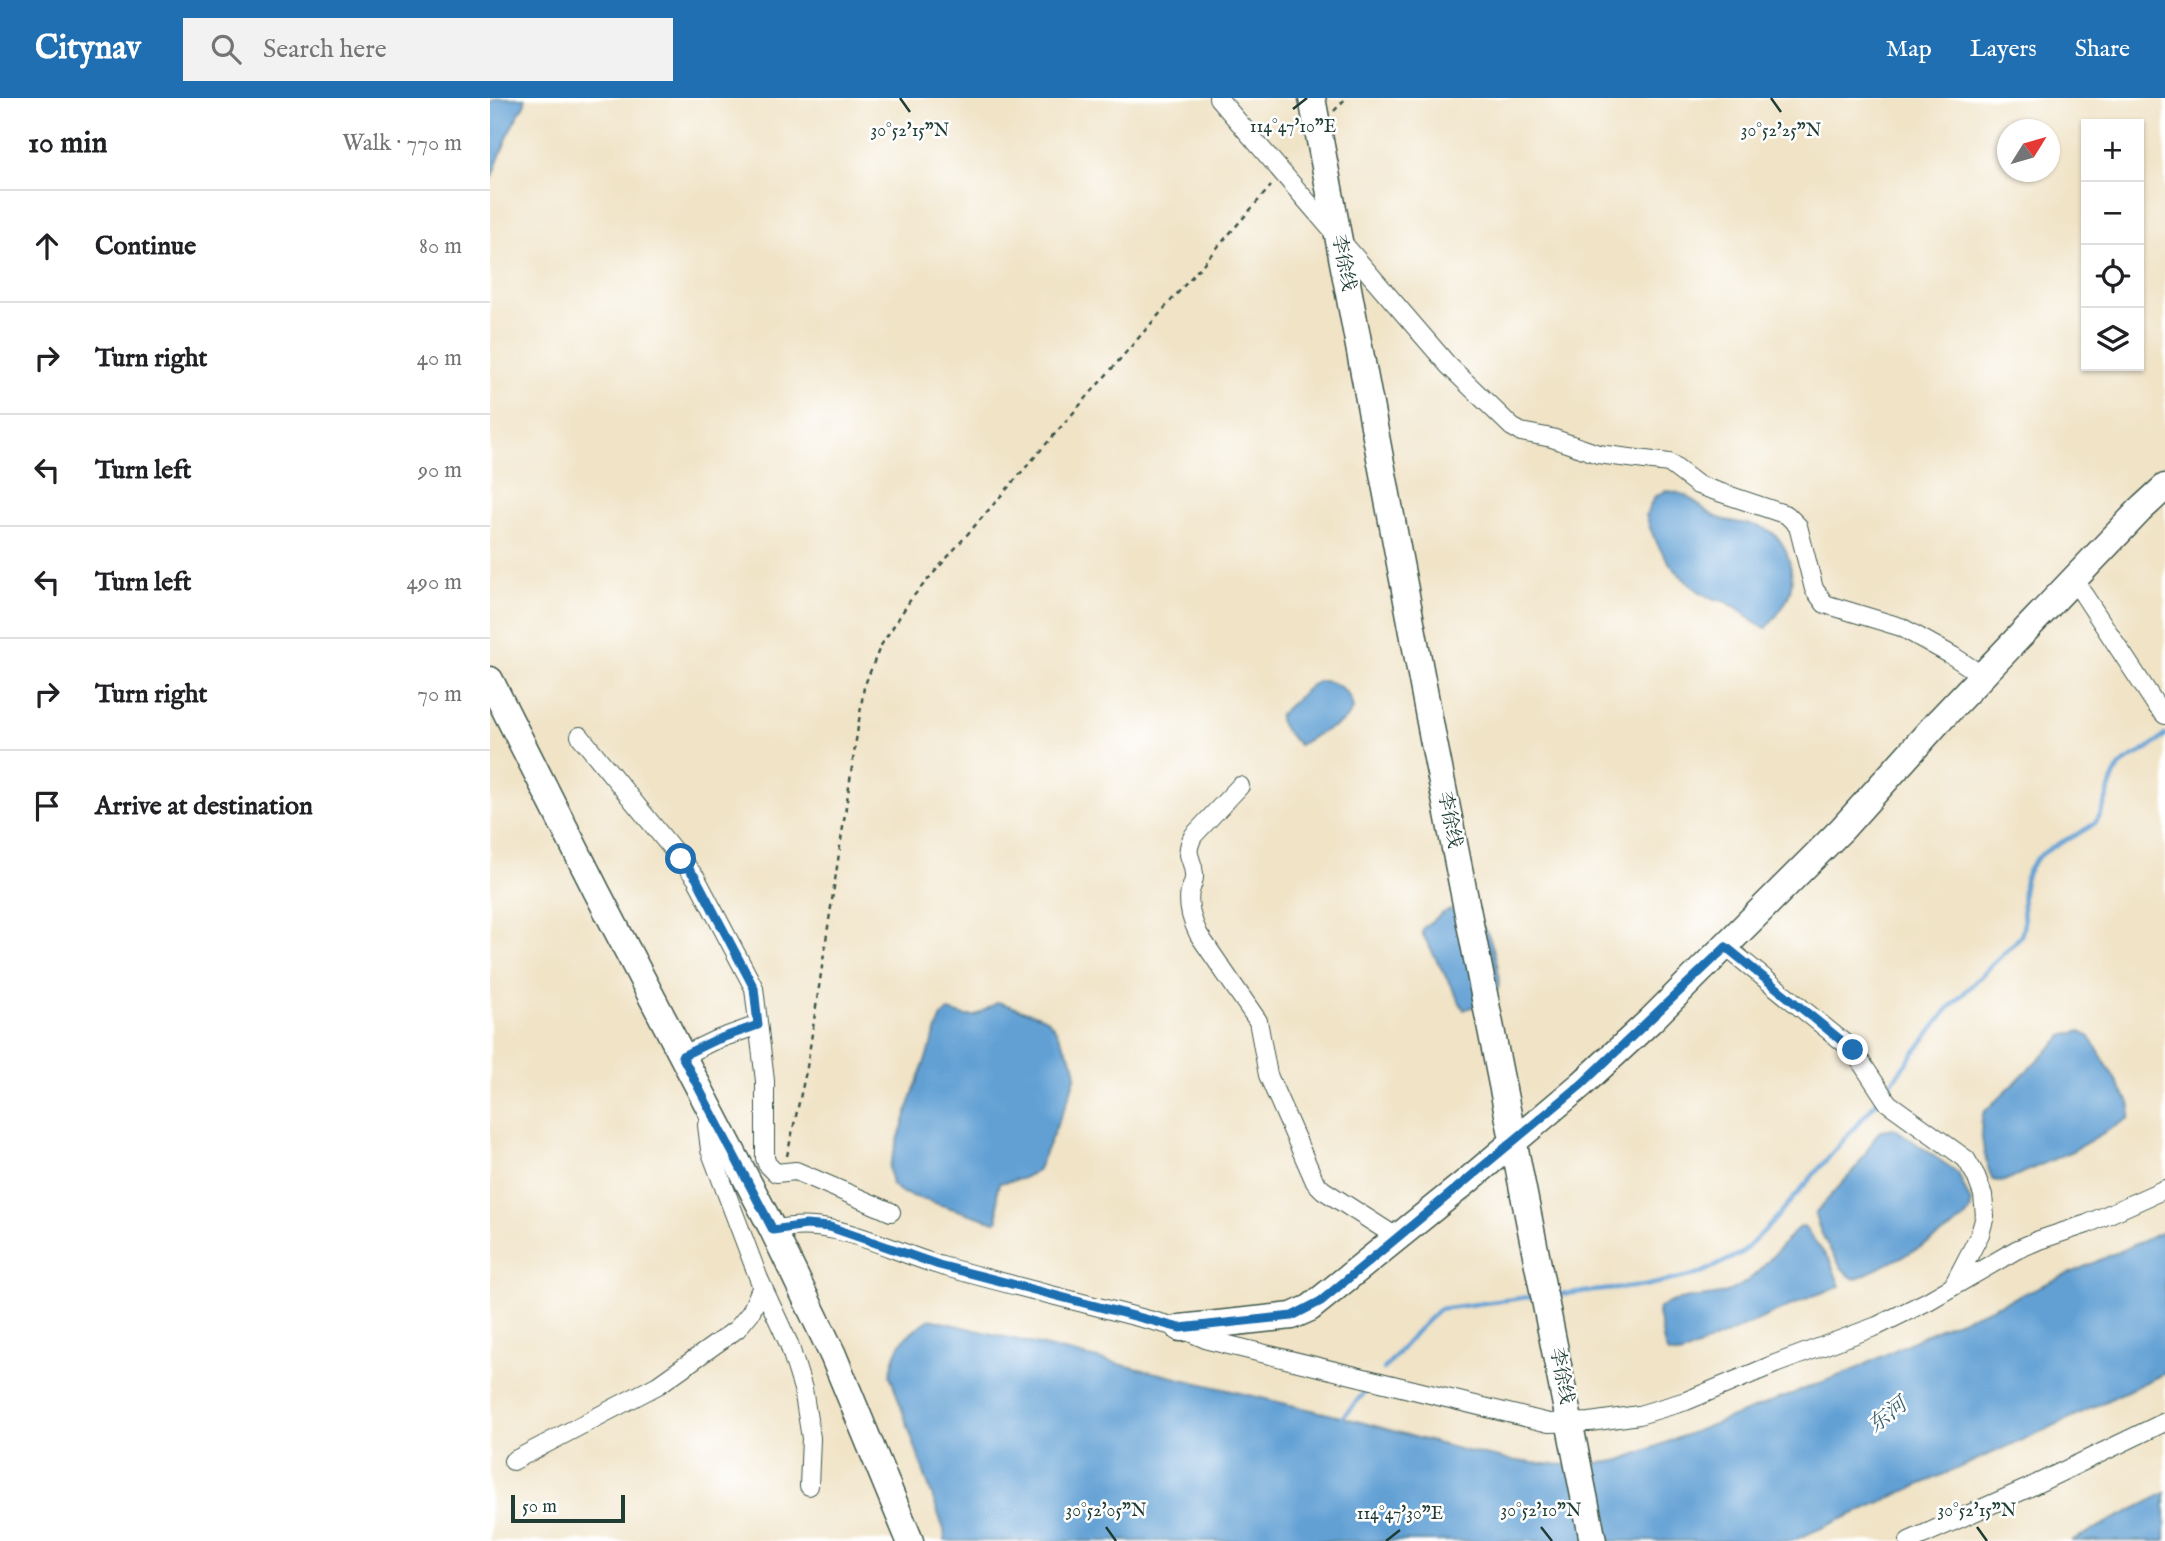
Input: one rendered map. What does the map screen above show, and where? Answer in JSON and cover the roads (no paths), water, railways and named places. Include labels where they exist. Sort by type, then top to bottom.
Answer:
[{"type":"main road","name":"李徐线","points":[[1321,107],[1436,751],[1594,1541]]},
{"type":"main road","points":[[1180,1328],[1292,1316],[1321,1301],[1582,1084],[1726,947],[1842,830],[1983,676],[2165,487]]},
{"type":"main road","points":[[490,680],[773,1230],[833,1355],[910,1541]]},
{"type":"street","points":[[1218,98],[1448,365],[1512,427],[1598,454],[1669,463],[1698,485],[1787,515],[1798,526],[1814,589],[1825,604],[1901,627],[1983,676]]},
{"type":"street","points":[[2074,580],[2155,705],[2165,715]]},
{"type":"street","points":[[580,736],[696,878],[754,988],[765,1081],[767,1164],[776,1173],[796,1171],[891,1212]]},
{"type":"street","points":[[1240,786],[1193,836],[1189,845],[1188,857],[1195,876],[1189,895],[1192,920],[1199,935],[1258,1021],[1268,1075],[1315,1182],[1345,1205],[1398,1238]]},
{"type":"street","points":[[1726,947],[1853,1050],[1888,1103],[1966,1159],[1976,1176],[1984,1206],[1983,1225],[1953,1286]]},
{"type":"street","points":[[682,1056],[713,1041],[758,1025]]},
{"type":"street","points":[[713,1115],[707,1125],[710,1150],[762,1286],[789,1344],[803,1389],[811,1438],[808,1486]]},
{"type":"street","points":[[773,1230],[806,1225],[830,1227],[939,1265],[1180,1328],[1208,1340],[1549,1423],[1590,1422],[1639,1415],[1686,1401],[1877,1326],[2016,1250],[2087,1224],[2165,1189]]},
{"type":"street","points":[[513,1461],[658,1385],[737,1329],[751,1312],[762,1286]]},
{"type":"street","points":[[1909,1541],[2026,1489],[2165,1422]]},
{"type":"water","points":[[498,98],[525,98],[525,103],[511,128],[490,181],[490,102]]},
{"type":"water","points":[[1666,491],[1690,498],[1719,518],[1766,529],[1780,541],[1789,559],[1791,588],[1784,605],[1767,628],[1756,624],[1728,603],[1698,590],[1669,562],[1655,539],[1646,515],[1654,497]]},
{"type":"water","points":[[1319,681],[1331,682],[1346,692],[1353,709],[1339,724],[1299,745],[1283,727],[1279,715]]},
{"type":"water","points":[[1456,908],[1483,926],[1493,948],[1499,976],[1499,984],[1494,994],[1464,1010],[1422,933],[1423,928],[1443,913]]},
{"type":"water","points":[[998,1002],[1048,1020],[1074,1064],[1076,1075],[1037,1171],[1021,1179],[999,1183],[998,1220],[995,1222],[903,1193],[892,1185],[889,1168],[942,1016],[949,1011],[975,1016]]},
{"type":"water","points":[[2080,1031],[2090,1037],[2131,1106],[2129,1118],[2072,1151],[2002,1182],[1993,1180],[1983,1146],[1981,1126],[1984,1112],[2063,1036]]},
{"type":"water","points":[[1894,1128],[1958,1173],[1971,1209],[1965,1218],[1937,1238],[1855,1279],[1837,1261],[1815,1216],[1857,1167],[1877,1134],[1882,1130]]},
{"type":"water","points":[[1804,1227],[1830,1261],[1840,1286],[1680,1355],[1668,1353],[1659,1308],[1674,1301],[1716,1295],[1735,1289],[1754,1276],[1798,1228]]},
{"type":"water","name":"东河","points":[[2165,1231],[2165,1373],[2049,1428],[1792,1541],[945,1541],[944,1530],[890,1375],[895,1355],[902,1342],[930,1319],[1337,1416],[1477,1453],[1548,1464],[1621,1460],[1856,1369],[1940,1328]]},
{"type":"water","points":[[2165,1493],[2165,1541],[2071,1541],[2162,1495]]},
{"type":"waterway","points":[[1885,1091],[1947,1010],[2021,936],[2024,925],[2023,892],[2032,865],[2049,849],[2095,823],[2120,767],[2165,735]]},
{"type":"waterway","points":[[1552,1295],[1644,1286],[1699,1274],[1742,1253],[1770,1225],[1880,1098]]},
{"type":"waterway","points":[[1384,1369],[1439,1309],[1536,1296]]},
{"type":"waterway","points":[[1340,1420],[1365,1392]]}]
